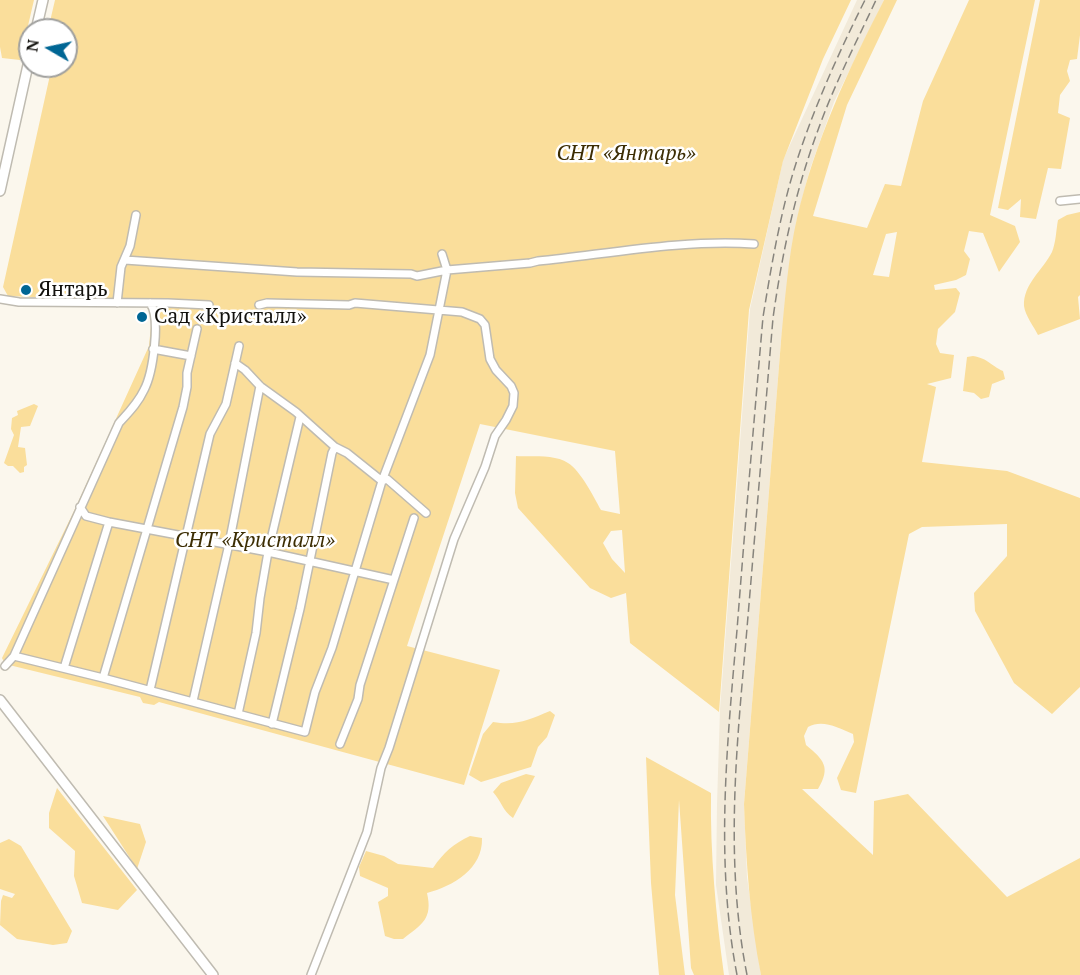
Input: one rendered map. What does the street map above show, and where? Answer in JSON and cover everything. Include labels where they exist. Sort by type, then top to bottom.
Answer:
[{"type":"main road","points":[[39,18],[43,0]]},
{"type":"main road","points":[[0,191],[25,78]]},
{"type":"main road","points":[[0,700],[213,975]]},
{"type":"street","points":[[1060,201],[1080,199]]},
{"type":"street","points":[[117,303],[121,267],[130,246],[136,215]]},
{"type":"street","points":[[125,260],[279,271],[399,273],[417,276],[447,270],[693,245],[729,242],[754,244]]},
{"type":"street","points":[[14,657],[193,701],[304,732],[315,692],[332,648],[382,481],[430,355],[447,270],[442,254]]},
{"type":"street","points":[[0,299],[19,302],[209,305]]},
{"type":"street","points":[[5,666],[14,657],[119,423],[137,404],[146,386],[153,349],[155,314],[150,303]]},
{"type":"street","points":[[259,305],[267,303],[349,305],[355,303],[470,314],[480,319],[485,325],[490,359],[514,393],[513,406],[495,436],[464,520],[454,539],[381,768],[367,832],[311,975]]},
{"type":"street","points":[[104,678],[183,407],[197,328]]},
{"type":"street","points":[[150,690],[188,536],[210,434],[226,404],[239,346]]},
{"type":"street","points":[[153,349],[191,356]]},
{"type":"street","points":[[235,363],[335,447],[347,453],[382,481]]},
{"type":"street","points":[[193,701],[229,544],[260,386]]},
{"type":"street","points":[[238,714],[256,633],[268,552],[300,417]]},
{"type":"street","points":[[272,724],[335,447]]},
{"type":"street","points":[[382,481],[387,479],[426,513]]},
{"type":"street","points":[[80,507],[86,516],[109,522],[229,544],[394,580]]},
{"type":"street","points":[[340,744],[358,699],[360,685],[414,519]]},
{"type":"street","points":[[64,668],[109,522]]},
{"type":"shaded area","points":[[857,0],[884,0],[834,102],[810,169],[797,219],[781,341],[744,804],[747,877],[761,975],[729,975],[716,885],[717,804],[720,709],[750,309],[783,160]]},
{"type":"green space","points":[[0,0],[34,0],[30,18],[18,18],[18,60],[2,58]]},
{"type":"green space","points":[[55,0],[851,0],[823,59],[783,161],[749,310],[719,712],[630,643],[626,593],[611,598],[590,588],[518,508],[515,493],[516,456],[543,456],[563,460],[573,466],[601,510],[620,514],[615,451],[480,424],[407,646],[500,670],[464,785],[159,702],[154,705],[143,703],[140,697],[5,664],[2,658],[74,511],[149,346],[152,315],[159,302],[8,296],[3,287],[49,78],[78,78],[78,18],[51,18]],"holes":[[[622,530],[625,573],[612,559],[603,543],[611,531]]]},
{"type":"green space","points":[[884,0],[897,0],[847,105],[813,216],[867,228],[885,184],[901,186],[923,101],[969,0],[1035,0],[990,215],[1015,226],[1020,242],[999,272],[983,233],[969,231],[964,251],[970,259],[966,275],[934,285],[935,290],[956,288],[960,293],[955,312],[938,329],[936,344],[940,353],[954,355],[951,378],[927,384],[936,387],[922,462],[1007,471],[1080,498],[1080,687],[1052,714],[1014,683],[975,611],[974,593],[1007,556],[1007,524],[922,527],[909,534],[856,793],[841,790],[837,778],[854,742],[853,734],[825,724],[808,727],[804,736],[806,745],[824,764],[822,781],[818,789],[802,789],[873,855],[874,801],[908,794],[1007,897],[1080,858],[1080,975],[761,975],[749,890],[744,804],[787,279],[797,218],[813,161],[845,79]],"holes":[[[897,232],[889,277],[873,275],[886,234]]]},
{"type":"green space","points":[[1040,0],[1080,0],[1080,35],[1077,59],[1070,60],[1067,71],[1070,81],[1060,95],[1058,113],[1070,118],[1061,169],[1048,168],[1036,219],[1020,217],[1021,199],[1008,210],[998,208]]},
{"type":"green space","points":[[1080,212],[1080,295],[1078,297],[1080,319],[1038,335],[1024,306],[1027,291],[1052,252],[1058,220]]},
{"type":"green space","points":[[973,356],[986,360],[1003,371],[1005,379],[992,384],[989,397],[981,399],[974,393],[963,391],[967,357]]},
{"type":"green space","points":[[34,404],[38,406],[30,426],[21,427],[18,447],[25,448],[27,465],[24,467],[24,472],[20,473],[13,466],[4,463],[14,435],[11,429],[12,418],[18,415],[17,411]]},
{"type":"green space","points":[[550,711],[555,715],[547,737],[538,747],[531,767],[481,782],[469,775],[483,734],[493,722],[516,723]]},
{"type":"green space","points":[[646,757],[711,793],[714,884],[724,975],[694,975],[691,968],[679,800],[675,895],[685,975],[659,975],[651,883]]},
{"type":"green space","points":[[526,774],[535,776],[513,818],[506,812],[493,792],[501,783]]},
{"type":"green space","points":[[57,788],[137,890],[118,910],[82,903],[74,876],[75,851],[49,828],[49,813]]},
{"type":"green space","points":[[103,816],[140,824],[146,842],[137,869]]},
{"type":"green space","points":[[470,836],[482,838],[481,849],[472,867],[456,881],[427,893],[427,915],[416,929],[403,939],[385,936],[378,902],[388,896],[388,888],[360,876],[359,867],[366,851],[384,856],[398,864],[433,868],[449,849]]},
{"type":"green space","points":[[9,839],[21,846],[72,931],[67,943],[53,945],[17,939],[0,925],[3,895],[12,898],[15,894],[0,889],[0,843]]},
{"type":"railway","points":[[737,975],[726,889],[725,803],[763,317],[779,226],[793,173],[825,85],[865,0]]},
{"type":"railway","points":[[747,975],[736,891],[734,808],[742,682],[773,318],[790,223],[810,153],[824,113],[876,0]]},
{"type":"place","name":"Янтарь","points":[[26,290]]},
{"type":"place","name":"Сад «Кристалл»","points":[[142,317]]},
{"type":"park label","name":"СНТ «Янтарь»","points":[[626,154]]},
{"type":"park label","name":"СНТ «Кристалл»","points":[[255,541]]}]
